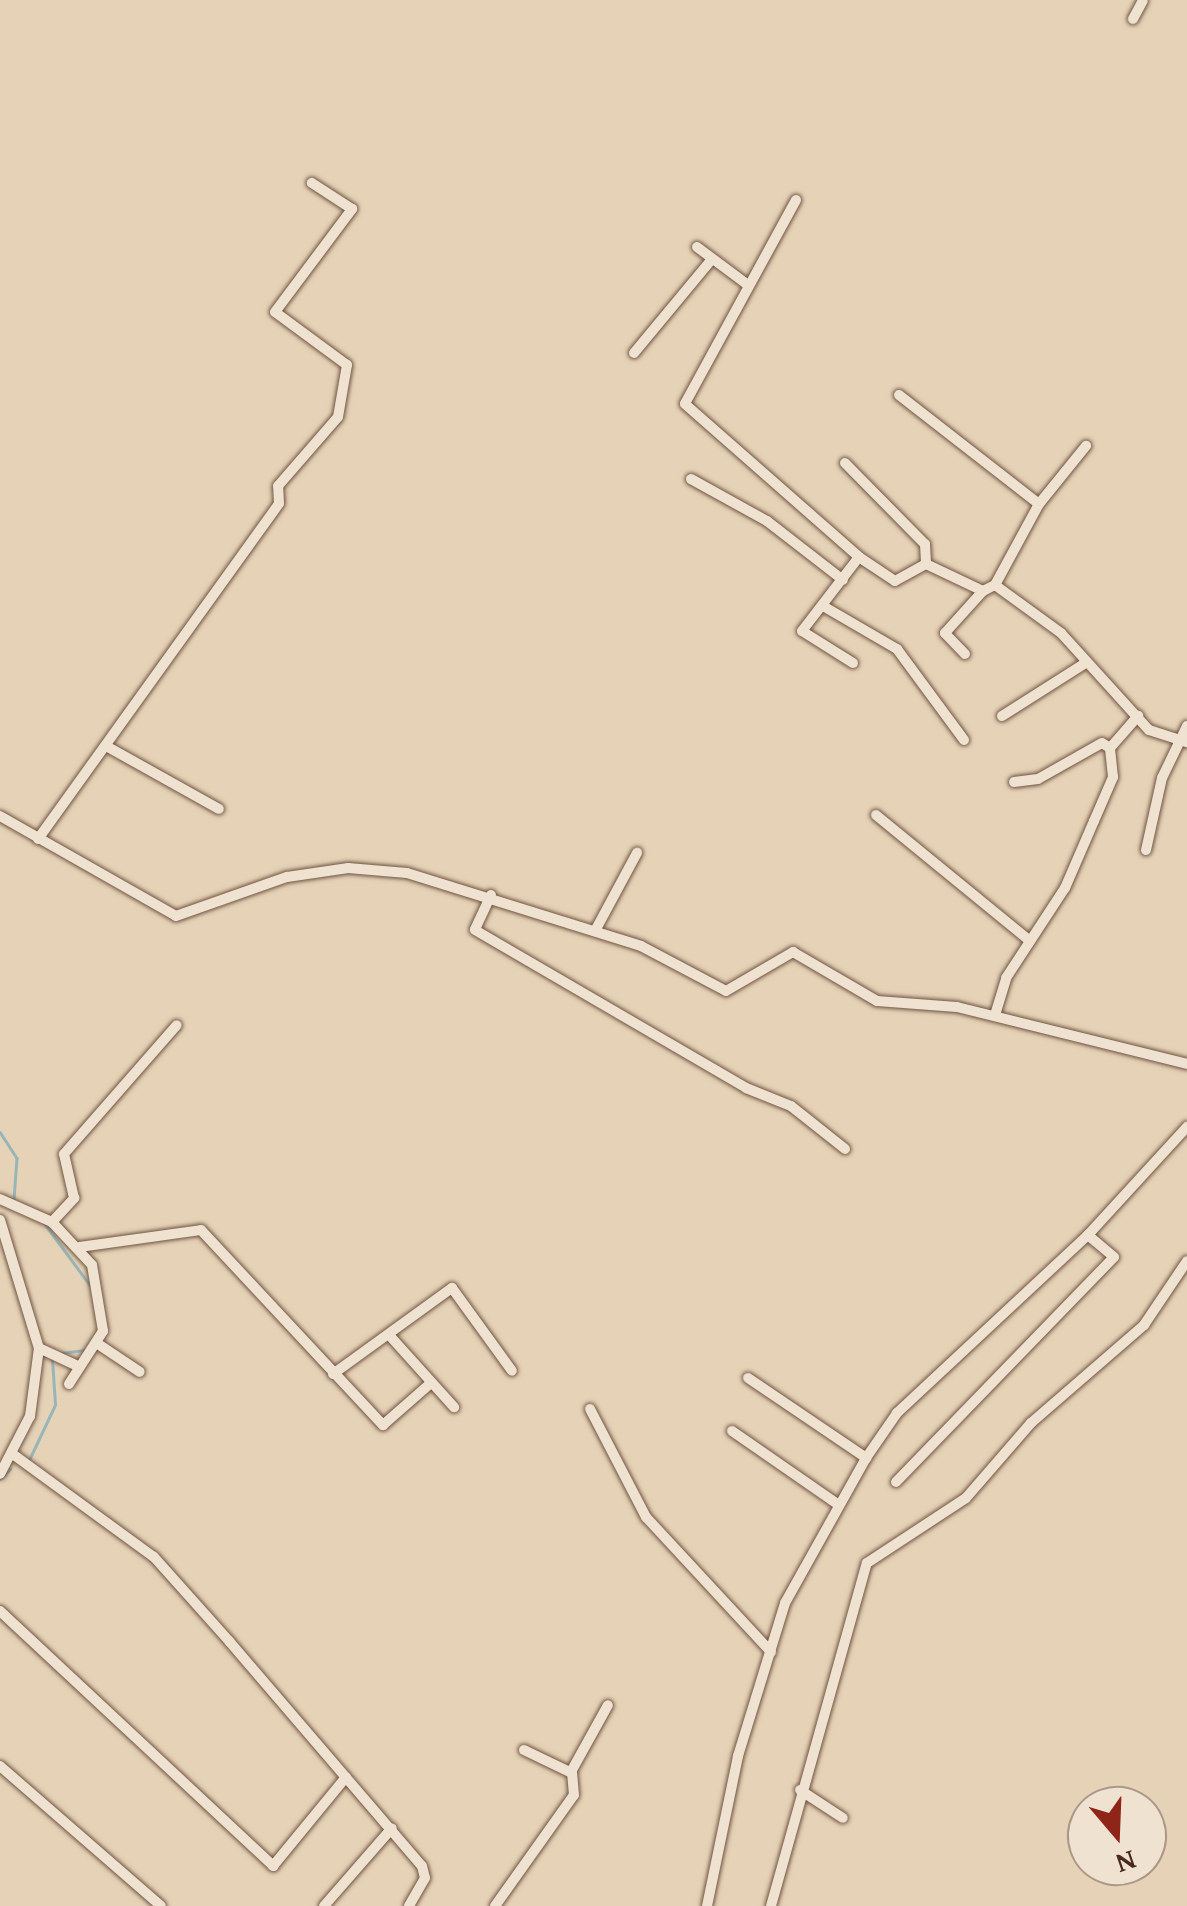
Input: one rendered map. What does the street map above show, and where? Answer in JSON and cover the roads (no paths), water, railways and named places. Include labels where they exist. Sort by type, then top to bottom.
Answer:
[{"type":"street","points":[[1133,19],[1143,0]]},
{"type":"street","points":[[38,838],[108,747],[347,393],[347,365],[274,312],[352,209],[312,183]]},
{"type":"street","points":[[796,200],[686,408],[859,558],[894,581],[926,564]]},
{"type":"street","points":[[697,247],[748,285]]},
{"type":"street","points":[[634,353],[712,259]]},
{"type":"street","points":[[899,396],[1039,504]]},
{"type":"street","points":[[966,654],[945,633],[983,591],[995,585],[1039,504],[1086,446]]},
{"type":"street","points":[[845,462],[925,544],[926,564]]},
{"type":"street","points":[[690,479],[768,521],[843,580]]},
{"type":"street","points":[[853,662],[802,634],[859,558]]},
{"type":"street","points":[[926,564],[983,591]]},
{"type":"street","points":[[995,585],[1060,634],[1148,730],[1182,741]]},
{"type":"street","points":[[823,606],[897,649],[964,740]]},
{"type":"street","points":[[1002,716],[1084,664]]},
{"type":"street","points":[[995,1015],[1030,941],[1065,888],[1113,777],[1110,748],[1138,716]]},
{"type":"street","points":[[1146,850],[1187,726]]},
{"type":"street","points":[[1014,782],[1038,779],[1102,742],[1110,748]]},
{"type":"street","points":[[108,747],[219,808]]},
{"type":"street","points":[[876,815],[1030,941]]},
{"type":"street","points":[[0,816],[176,916],[257,885],[348,868],[491,895],[641,946],[726,991],[794,952],[876,1001],[995,1015],[1187,1064]]},
{"type":"street","points":[[595,932],[637,854]]},
{"type":"street","points":[[491,895],[474,930],[746,1088],[790,1106],[845,1149]]},
{"type":"street","points":[[52,1222],[74,1198],[64,1154],[177,1025]]},
{"type":"street","points":[[707,1906],[738,1756],[771,1652],[801,1568],[866,1458],[932,1378],[1088,1235],[1187,1128]]},
{"type":"street","points":[[0,1199],[22,1204],[52,1222],[79,1247],[105,1306],[98,1344],[75,1365],[69,1384]]},
{"type":"street","points":[[0,1220],[42,1350],[37,1391],[14,1456],[0,1474]]},
{"type":"street","points":[[79,1247],[201,1230],[383,1425],[432,1383]]},
{"type":"street","points":[[896,1482],[1114,1257],[1088,1235]]},
{"type":"street","points":[[771,1906],[800,1790],[866,1563],[966,1498],[1031,1424],[1144,1324],[1187,1260]]},
{"type":"street","points":[[333,1374],[452,1288],[512,1370]]},
{"type":"street","points":[[390,1336],[454,1407]]},
{"type":"street","points":[[98,1344],[140,1372]]},
{"type":"street","points":[[42,1350],[75,1365]]},
{"type":"street","points":[[748,1378],[866,1458]]},
{"type":"street","points":[[590,1409],[646,1517],[771,1652]]},
{"type":"street","points":[[732,1432],[839,1505]]},
{"type":"street","points":[[14,1456],[154,1557],[422,1866],[425,1878],[412,1905]]},
{"type":"street","points":[[0,1612],[273,1866],[346,1777]]},
{"type":"street","points":[[496,1906],[570,1801],[572,1774],[608,1704]]},
{"type":"street","points":[[524,1750],[572,1774]]},
{"type":"street","points":[[0,1766],[161,1906]]},
{"type":"street","points":[[800,1790],[842,1818]]},
{"type":"street","points":[[324,1906],[392,1828]]},
{"type":"waterway","points":[[0,1132],[17,1158],[14,1200]]},
{"type":"waterway","points":[[45,1224],[90,1285]]},
{"type":"waterway","points":[[62,1353],[84,1350]]},
{"type":"waterway","points":[[29,1460],[55,1405],[52,1359]]},
{"type":"waterway","points":[[0,1479],[10,1469]]}]
